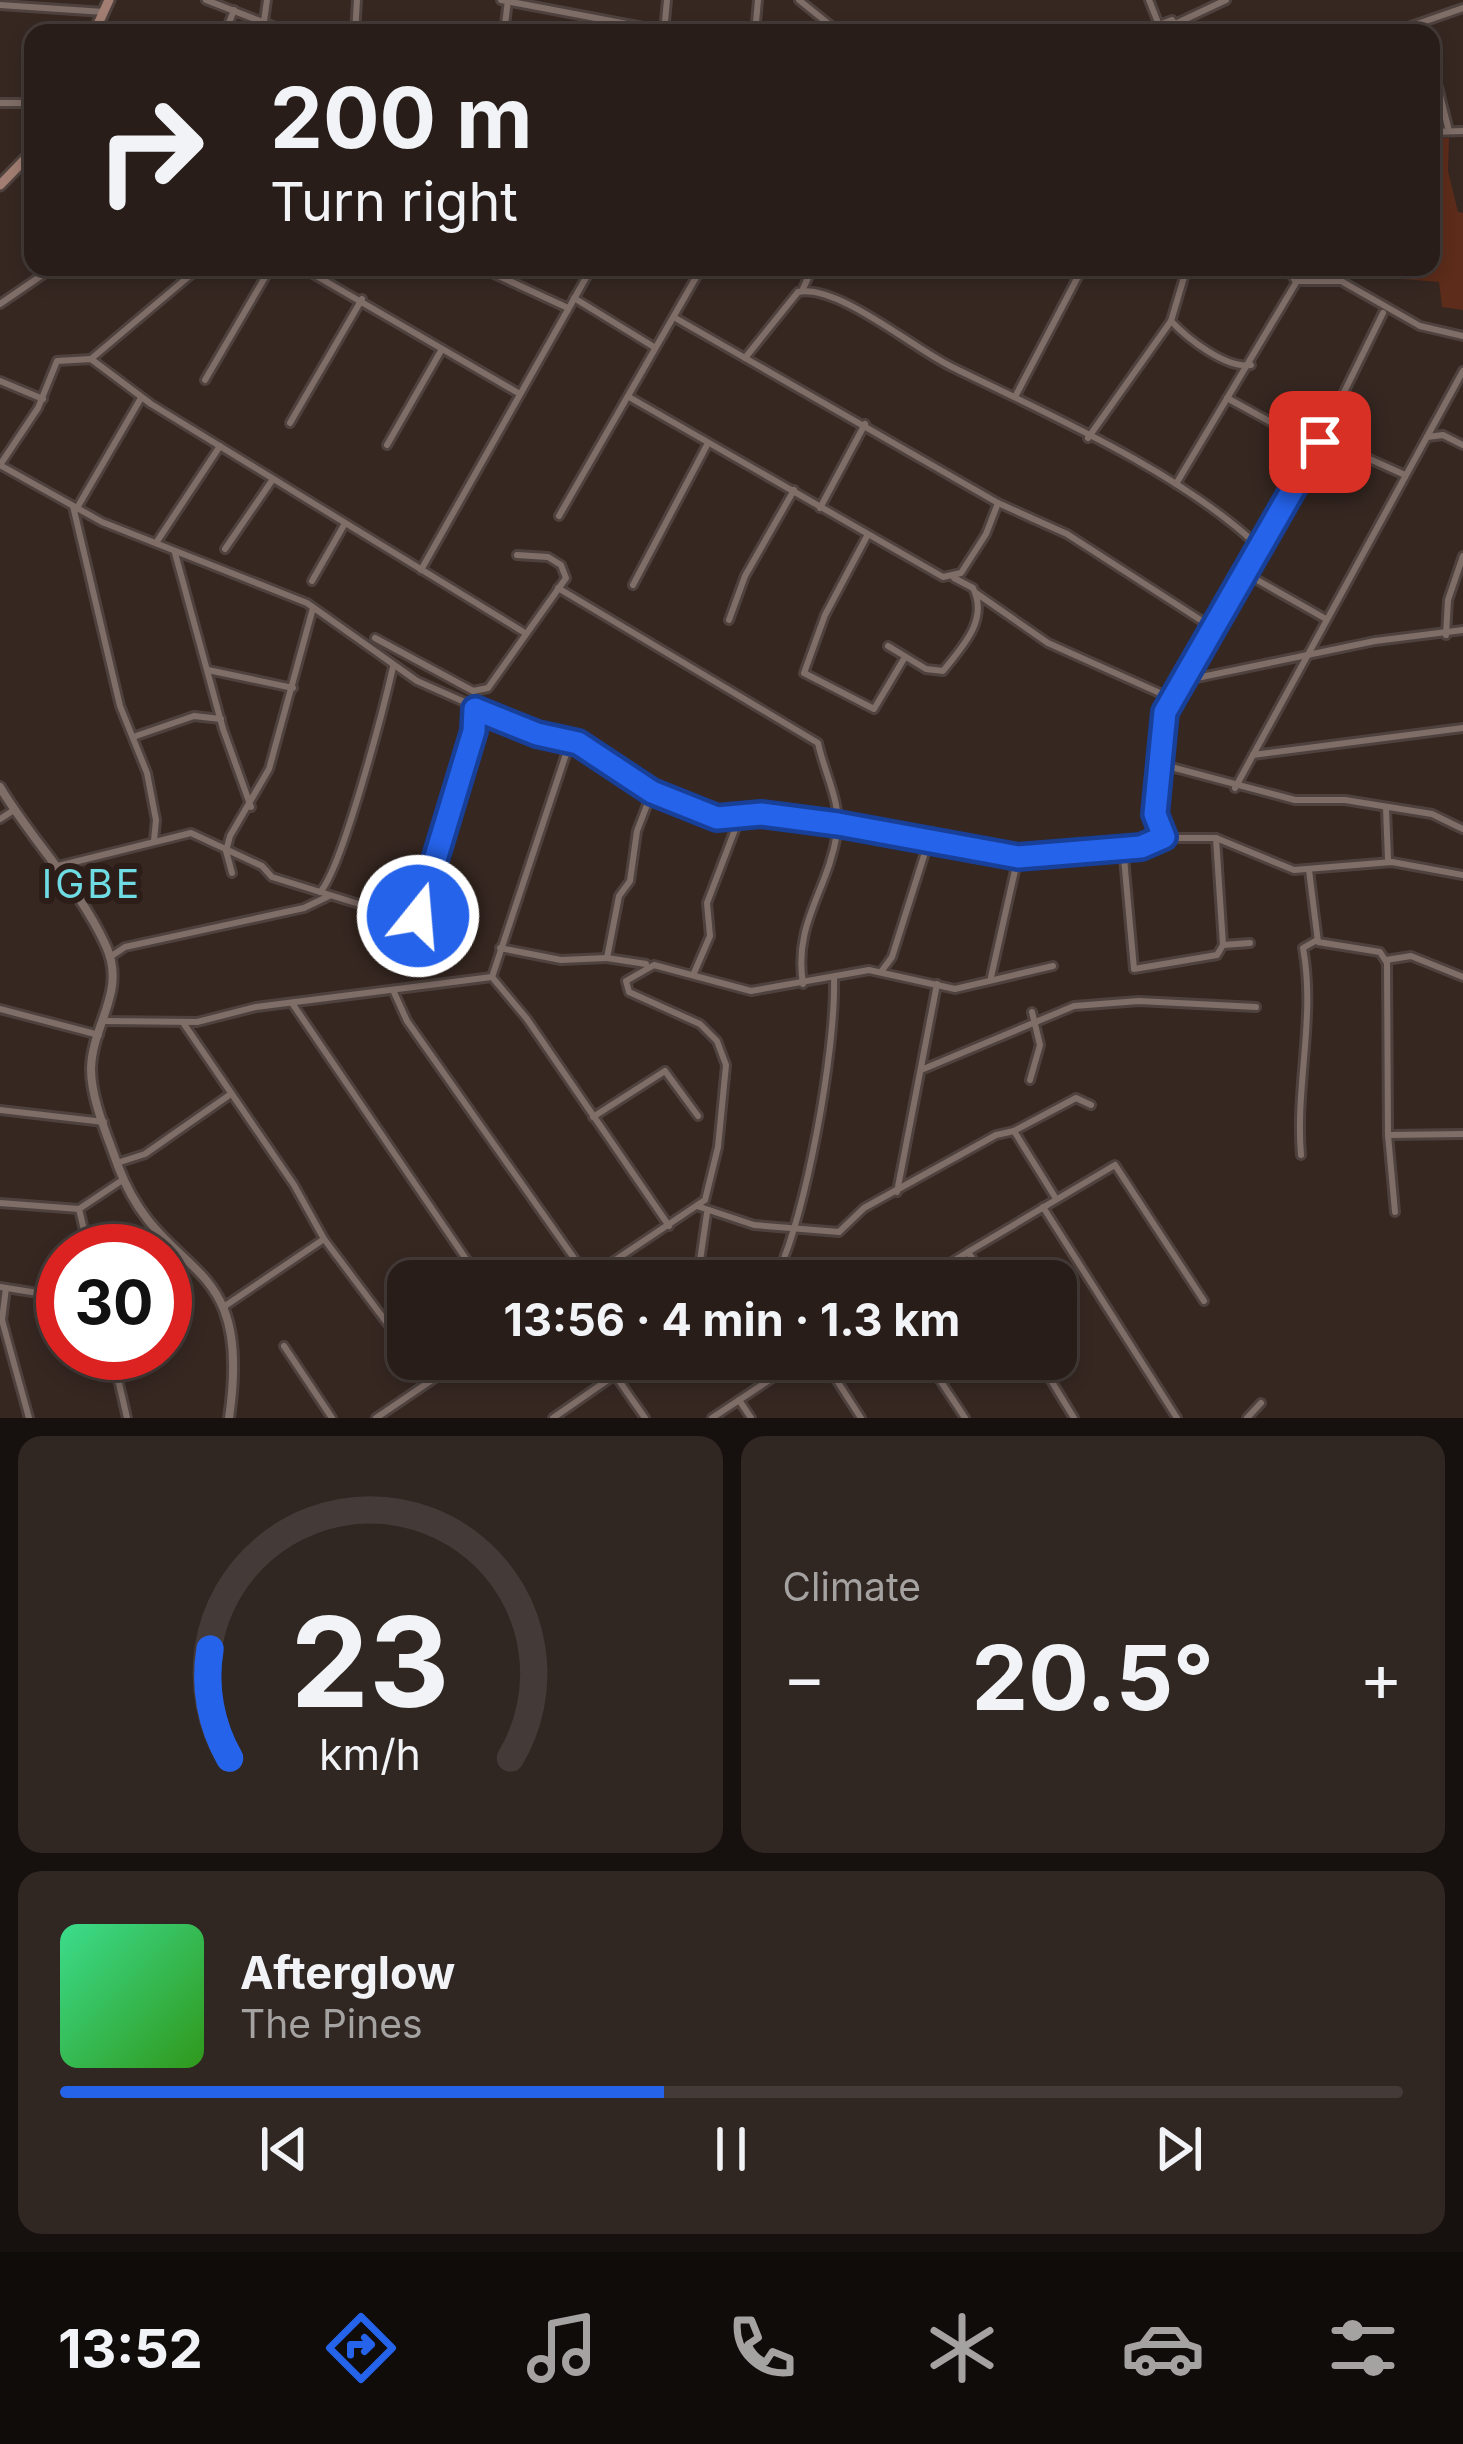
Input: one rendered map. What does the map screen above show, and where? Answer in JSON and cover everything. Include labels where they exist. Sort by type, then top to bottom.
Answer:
[{"type":"main road","points":[[98,24],[109,0]]},
{"type":"main road","points":[[0,185],[24,160]]},
{"type":"street","points":[[206,0],[271,24]]},
{"type":"street","points":[[264,21],[267,0]]},
{"type":"street","points":[[506,0],[624,24]]},
{"type":"street","points":[[799,0],[829,24]]},
{"type":"street","points":[[1175,24],[1226,0]]},
{"type":"street","points":[[0,5],[104,12]]},
{"type":"street","points":[[1416,24],[1463,8]]},
{"type":"street","points":[[229,24],[234,10]]},
{"type":"street","points":[[1440,96],[1449,131]]},
{"type":"street","points":[[1440,131],[1463,131]]},
{"type":"street","points":[[0,304],[41,276]]},
{"type":"street","points":[[91,359],[189,276]]},
{"type":"street","points":[[206,380],[266,276]]},
{"type":"street","points":[[322,276],[520,394]]},
{"type":"street","points":[[499,276],[568,308]]},
{"type":"street","points":[[421,570],[464,503],[587,276]]},
{"type":"street","points":[[559,516],[698,276]]},
{"type":"street","points":[[746,358],[802,291],[809,276]]},
{"type":"street","points":[[1016,395],[1079,276]]},
{"type":"street","points":[[1087,438],[1171,321],[1184,276]]},
{"type":"street","points":[[1292,276],[1296,282]]},
{"type":"street","points":[[1296,282],[1333,279],[1420,326],[1463,336]]},
{"type":"street","points":[[1176,484],[1251,365],[1296,282]]},
{"type":"street","points":[[802,291],[825,295],[954,369],[1016,395],[1176,484],[1226,515],[1259,547]]},
{"type":"street","points":[[574,298],[654,347]]},
{"type":"street","points":[[290,423],[362,299]]},
{"type":"street","points":[[1377,301],[1383,313]]},
{"type":"street","points":[[1383,313],[1394,311]]},
{"type":"street","points":[[1164,837],[1156,823],[1160,737],[1171,698],[1322,442],[1383,313]]},
{"type":"street","points":[[676,319],[998,503],[1067,534],[1213,628]]},
{"type":"street","points":[[1171,321],[1188,338],[1241,367],[1251,365]]},
{"type":"street","points":[[387,445],[442,349]]},
{"type":"street","points":[[525,633],[141,398],[91,359],[60,358],[43,399],[0,465],[75,507],[175,552],[281,590],[393,667],[475,709],[537,734],[571,740],[681,807],[736,821],[761,814],[1018,857],[1124,847],[1164,837],[1216,838],[1273,865],[1309,870],[1392,862],[1463,875]]},
{"type":"street","points":[[1241,367],[1242,377]]},
{"type":"street","points":[[1235,788],[1463,371]]},
{"type":"street","points":[[0,381],[43,399]]},
{"type":"street","points":[[629,397],[867,536],[954,578],[1048,643],[1171,698]]},
{"type":"street","points":[[141,398],[75,507],[85,573],[99,603],[127,722],[147,773],[157,825],[154,841]]},
{"type":"street","points":[[1227,398],[1307,442],[1322,442],[1406,475]]},
{"type":"street","points":[[1436,422],[1443,435]]},
{"type":"street","points":[[820,508],[865,424]]},
{"type":"street","points":[[1426,437],[1443,435],[1463,445]]},
{"type":"street","points":[[1306,463],[1307,442]]},
{"type":"street","points":[[633,585],[708,443]]},
{"type":"street","points":[[156,543],[220,446]]},
{"type":"street","points":[[224,549],[273,479]]},
{"type":"street","points":[[729,620],[745,576],[794,490]]},
{"type":"street","points":[[954,578],[986,534],[998,503]]},
{"type":"street","points":[[312,581],[344,525]]},
{"type":"street","points":[[867,536],[802,669],[861,706],[874,709],[905,656]]},
{"type":"street","points":[[175,552],[218,715],[252,801]]},
{"type":"street","points":[[375,638],[430,671],[481,692],[496,682],[566,578],[561,565],[548,557],[517,555]]},
{"type":"street","points":[[1446,635],[1448,600],[1463,556]]},
{"type":"street","points":[[1243,572],[1326,619]]},
{"type":"street","points":[[558,588],[815,738],[838,807],[838,825],[814,912],[799,939],[802,984]]},
{"type":"street","points":[[888,646],[926,669],[943,671],[973,628],[976,592]]},
{"type":"street","points":[[232,873],[226,851],[233,826],[252,801],[293,688],[313,608]]},
{"type":"street","points":[[1184,681],[1463,630]]},
{"type":"street","points":[[110,957],[124,946],[304,908],[325,892],[379,737],[393,667]]},
{"type":"street","points":[[208,670],[293,688]]},
{"type":"street","points":[[58,866],[191,832],[262,866],[272,877],[404,918],[418,916],[474,731],[475,709]]},
{"type":"street","points":[[132,737],[152,728],[218,715]]},
{"type":"street","points":[[127,722],[152,728]]},
{"type":"street","points":[[1252,755],[1463,728]]},
{"type":"street","points":[[492,977],[571,740]]},
{"type":"street","points":[[1160,764],[1235,788],[1432,814],[1463,830]]},
{"type":"street","points":[[0,787],[58,866],[110,957],[114,987],[91,1068],[104,1122],[124,1179],[146,1217],[204,1273],[225,1306],[235,1347],[230,1418]]},
{"type":"street","points":[[607,958],[617,903],[630,880],[637,831],[652,792]]},
{"type":"street","points":[[1386,808],[1388,859]]},
{"type":"street","points":[[0,819],[14,810]]},
{"type":"street","points":[[694,974],[709,943],[707,903],[736,821]]},
{"type":"street","points":[[909,838],[932,832]]},
{"type":"street","points":[[1124,847],[1134,969],[1217,955],[1223,945],[1216,838]]},
{"type":"street","points":[[881,972],[892,957],[928,843]]},
{"type":"street","points":[[991,976],[1018,857]]},
{"type":"street","points":[[1309,870],[1317,940]]},
{"type":"street","points":[[1301,1155],[1298,1109],[1306,1032],[1303,949],[1317,940],[1380,952],[1386,960],[1392,1019],[1388,1135],[1395,1212]]},
{"type":"street","points":[[1223,945],[1250,943]]},
{"type":"street","points":[[500,948],[561,960],[607,958],[650,965],[751,991],[881,972],[963,988],[991,976],[1053,966]]},
{"type":"street","points":[[1386,960],[1411,956],[1463,977]]},
{"type":"street","points":[[617,1260],[697,1206],[711,1189],[726,1065],[717,1041],[700,1024],[629,992],[626,982],[650,965]]},
{"type":"street","points":[[104,1021],[182,1022],[492,977]]},
{"type":"street","points":[[492,977],[669,1226]]},
{"type":"street","points":[[782,1260],[793,1228],[826,1070],[834,978]]},
{"type":"street","points":[[897,1192],[938,984]]},
{"type":"street","points":[[393,990],[407,1021],[572,1260]]},
{"type":"street","points":[[921,1070],[1033,1016],[1097,1003],[1256,1007]]},
{"type":"street","points":[[292,1004],[467,1260]]},
{"type":"street","points":[[0,1009],[99,1035]]},
{"type":"street","points":[[1030,1080],[1039,1065],[1033,1016]]},
{"type":"street","points":[[182,1022],[228,1096],[295,1185],[324,1239],[387,1323]]},
{"type":"street","points":[[593,1118],[665,1071],[698,1116]]},
{"type":"street","points":[[117,1163],[145,1154],[228,1096]]},
{"type":"street","points":[[697,1206],[754,1226],[839,1232],[864,1208],[996,1135],[1014,1131],[1076,1098],[1091,1105]]},
{"type":"street","points":[[0,1110],[104,1122]]},
{"type":"street","points":[[1014,1131],[1055,1197]]},
{"type":"street","points":[[1388,1135],[1463,1134]]},
{"type":"street","points":[[955,1260],[1114,1165],[1204,1301]]},
{"type":"street","points":[[0,1202],[80,1210],[124,1179]]},
{"type":"street","points":[[1042,1207],[1178,1418]]},
{"type":"street","points":[[80,1210],[83,1224]]},
{"type":"street","points":[[701,1260],[707,1211]]},
{"type":"street","points":[[225,1306],[324,1239]]},
{"type":"street","points":[[968,1252],[973,1260]]},
{"type":"street","points":[[29,1418],[2,1320],[3,1287],[36,1292]]},
{"type":"street","points":[[284,1346],[332,1418]]},
{"type":"street","points":[[118,1380],[127,1418]]},
{"type":"street","points":[[376,1418],[430,1380]]},
{"type":"street","points":[[553,1418],[608,1380]]},
{"type":"street","points":[[617,1380],[645,1418]]},
{"type":"street","points":[[712,1418],[769,1380]]},
{"type":"street","points":[[837,1380],[861,1418]]},
{"type":"street","points":[[940,1380],[965,1418]]},
{"type":"street","points":[[1050,1380],[1074,1418]]},
{"type":"street","points":[[739,1400],[751,1418]]},
{"type":"street","points":[[1247,1418],[1261,1403]]},
{"type":"shaded area","points":[[1440,138],[1449,138],[1448,171],[1458,212],[1463,213],[1463,310],[1442,307],[1439,282],[1378,277],[1440,276]]},
{"type":"district","name":"IGBE","points":[[92,884]]},
{"type":"route","points":[[418,916],[474,731],[475,709],[537,734],[578,743],[652,792],[717,818],[736,820],[761,814],[1018,857],[1141,847],[1164,837],[1155,814],[1165,712],[1320,442]]}]
